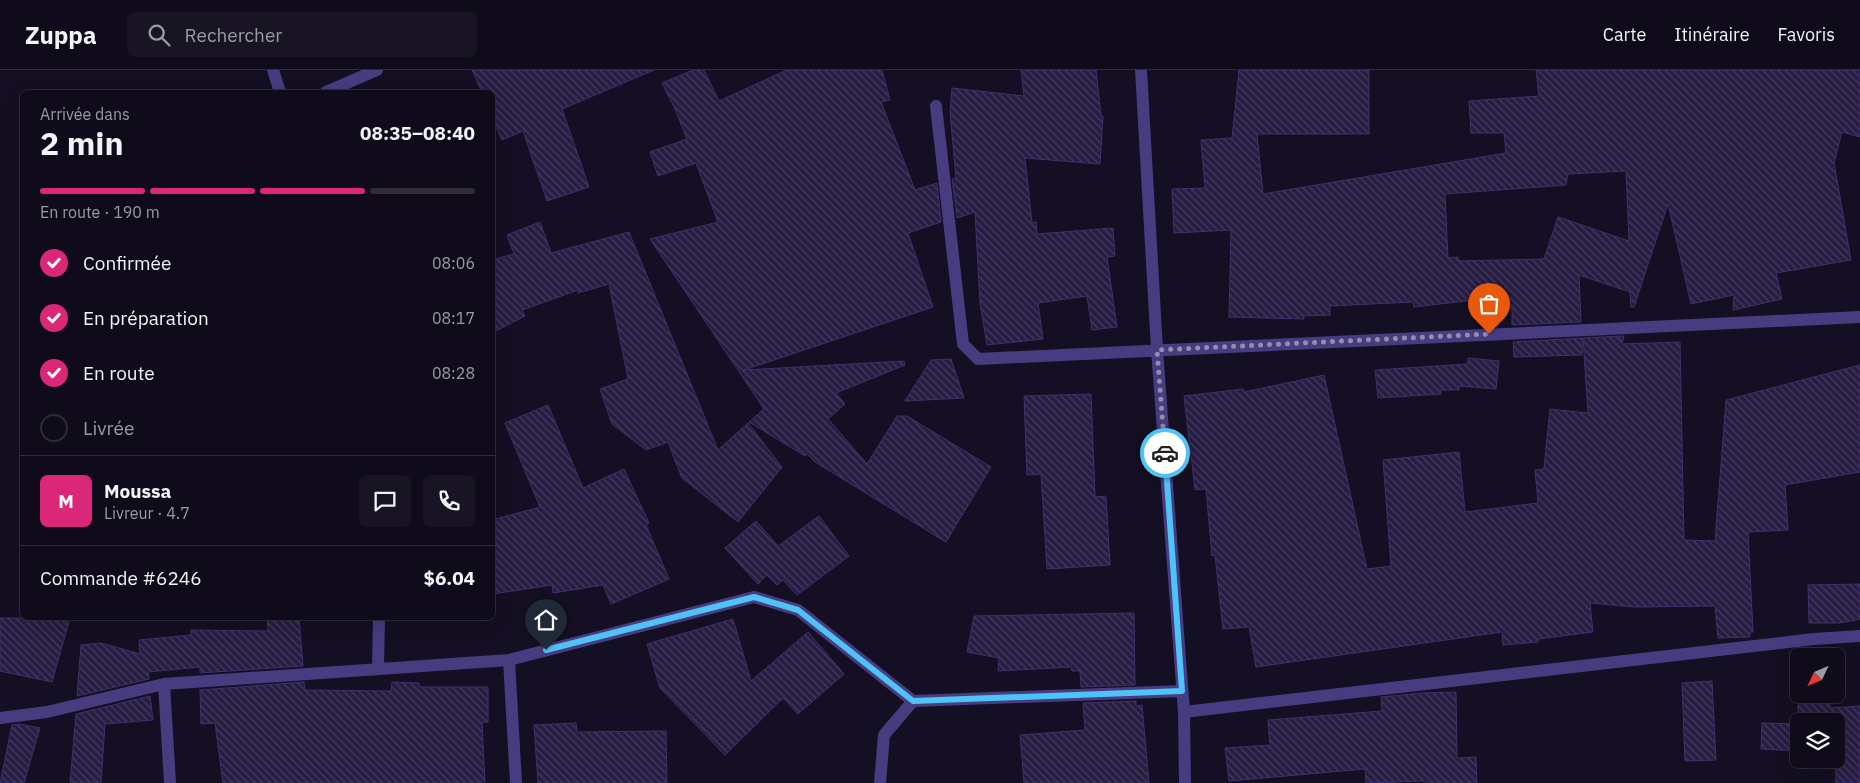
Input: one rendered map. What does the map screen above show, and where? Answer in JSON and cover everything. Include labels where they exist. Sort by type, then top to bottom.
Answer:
[{"type":"street","points":[[273,70],[279,90]]},
{"type":"street","points":[[331,90],[377,70]]},
{"type":"street","points":[[1141,70],[1157,350],[1184,712],[1185,783]]},
{"type":"street","points":[[936,106],[963,344],[978,359],[1860,317]]},
{"type":"street","points":[[0,718],[48,712],[164,684],[509,660],[754,597],[798,610],[913,701],[1182,691]]},
{"type":"street","points":[[378,668],[379,620]]},
{"type":"street","points":[[1184,712],[1814,638],[1860,636]]},
{"type":"street","points":[[509,660],[516,783]]},
{"type":"street","points":[[164,684],[170,783]]},
{"type":"street","points":[[880,783],[884,735],[913,701]]},
{"type":"building","points":[[472,70],[654,70],[562,109],[589,187],[547,201],[523,131],[502,140],[495,125],[495,90],[481,90]]},
{"type":"building","points":[[693,70],[704,70],[719,101],[787,70],[882,70],[890,100],[881,102],[915,190],[937,183],[941,222],[908,233],[933,307],[744,370],[904,361],[905,365],[836,393],[845,404],[828,419],[867,464],[897,416],[907,416],[991,467],[946,542],[815,462],[807,454],[805,456],[749,422],[764,409],[650,239],[718,222],[696,163],[658,176],[650,152],[687,139],[662,83]]},
{"type":"building","points":[[1021,70],[1096,70],[1101,116],[1103,116],[1100,164],[1025,158],[1032,223],[1036,222],[1037,234],[1113,228],[1115,256],[1107,257],[1117,327],[1092,330],[1087,296],[1038,303],[1043,339],[987,345],[980,303],[975,212],[957,218],[952,179],[956,178],[950,112],[952,88],[1024,96]]},
{"type":"building","points":[[1239,70],[1369,70],[1369,134],[1257,134],[1263,194],[1506,153],[1504,133],[1471,133],[1469,101],[1539,96],[1536,70],[1860,70],[1860,137],[1842,132],[1834,163],[1851,260],[1776,273],[1782,299],[1733,310],[1734,295],[1691,304],[1668,204],[1634,307],[1631,307],[1630,292],[1579,275],[1581,322],[1512,325],[1512,309],[1474,310],[1474,300],[1414,307],[1413,302],[1330,306],[1330,315],[1304,316],[1304,319],[1229,317],[1231,230],[1174,233],[1172,189],[1205,188],[1201,140],[1232,138]],"holes":[[[1626,171],[1629,241],[1558,217],[1544,259],[1459,261],[1458,257],[1448,258],[1445,194],[1566,185],[1568,174]]]},
{"type":"building","points":[[540,222],[551,253],[629,232],[718,450],[748,423],[782,467],[738,522],[682,478],[668,442],[646,450],[612,424],[600,389],[628,379],[609,284],[578,293],[578,290],[522,310],[525,316],[495,331],[495,259],[514,254],[507,235]]},
{"type":"building","points":[[1624,336],[1622,344],[1680,342],[1684,540],[1715,541],[1726,400],[1860,365],[1860,472],[1785,485],[1788,530],[1748,532],[1753,632],[1750,632],[1750,637],[1718,638],[1715,606],[1634,607],[1590,603],[1593,632],[1538,639],[1538,642],[1503,645],[1502,632],[1256,667],[1249,627],[1223,629],[1215,555],[1212,556],[1206,489],[1195,490],[1184,396],[1243,389],[1244,392],[1324,375],[1367,569],[1391,566],[1383,460],[1459,452],[1465,512],[1538,503],[1535,470],[1544,469],[1550,409],[1588,413],[1583,338]]},
{"type":"building","points":[[1582,338],[1582,355],[1514,357],[1513,342]]},
{"type":"building","points":[[1468,358],[1499,361],[1496,389],[1459,386],[1459,390],[1440,390],[1441,394],[1378,398],[1375,370],[1468,364]]},
{"type":"building","points":[[951,359],[964,398],[905,401],[931,360]]},
{"type":"building","points":[[1091,394],[1095,497],[1106,496],[1110,565],[1047,569],[1041,474],[1027,475],[1024,396]]},
{"type":"building","points":[[548,405],[583,488],[624,469],[649,523],[646,525],[669,579],[611,604],[603,585],[553,593],[552,585],[495,594],[495,519],[540,507],[505,423]]},
{"type":"building","points":[[819,516],[849,556],[797,595],[783,580],[777,585],[767,575],[758,584],[725,548],[756,521],[778,546]]},
{"type":"building","points":[[1860,584],[1860,619],[1840,623],[1809,623],[1808,585]]},
{"type":"building","points":[[1134,613],[1135,685],[1081,687],[1080,671],[1072,671],[1071,667],[998,671],[999,658],[967,652],[974,616]]},
{"type":"building","points":[[0,618],[69,620],[52,682],[0,671]]},
{"type":"building","points":[[733,619],[751,681],[808,632],[844,674],[798,714],[783,698],[725,755],[660,688],[647,644]]},
{"type":"building","points":[[267,620],[299,620],[303,666],[200,673],[200,667],[148,672],[149,679],[77,696],[81,645],[101,643],[140,654],[139,640],[191,635],[191,630],[268,631]]},
{"type":"building","points":[[1712,681],[1716,760],[1685,761],[1682,683]]},
{"type":"building","points":[[304,682],[305,690],[391,691],[392,682],[419,683],[419,687],[488,687],[488,722],[482,722],[485,783],[223,783],[215,723],[201,724],[200,690]]},
{"type":"building","points":[[1456,692],[1457,758],[1476,757],[1477,783],[1426,783],[1426,781],[1366,783],[1365,769],[1229,781],[1225,748],[1270,745],[1268,720],[1382,711],[1381,697]]},
{"type":"building","points":[[150,696],[153,720],[105,724],[101,783],[70,783],[76,714]]},
{"type":"building","points":[[1136,701],[1136,706],[1142,705],[1149,783],[1024,783],[1020,735],[1085,730],[1083,703]]},
{"type":"building","points":[[1798,703],[1830,703],[1830,708],[1860,706],[1860,783],[1836,783],[1836,768],[1845,768],[1845,713],[1798,713]]},
{"type":"building","points":[[576,723],[577,732],[666,731],[667,783],[538,783],[534,725]]},
{"type":"building","points":[[1762,723],[1790,724],[1790,751],[1761,749]]},
{"type":"building","points":[[19,724],[40,728],[24,783],[0,783],[12,725]]},
{"type":"way so far","points":[[1165,453],[1157,350],[1489,334]]},
{"type":"route","points":[[546,650],[754,597],[798,610],[913,701],[1182,691],[1165,453]]}]
